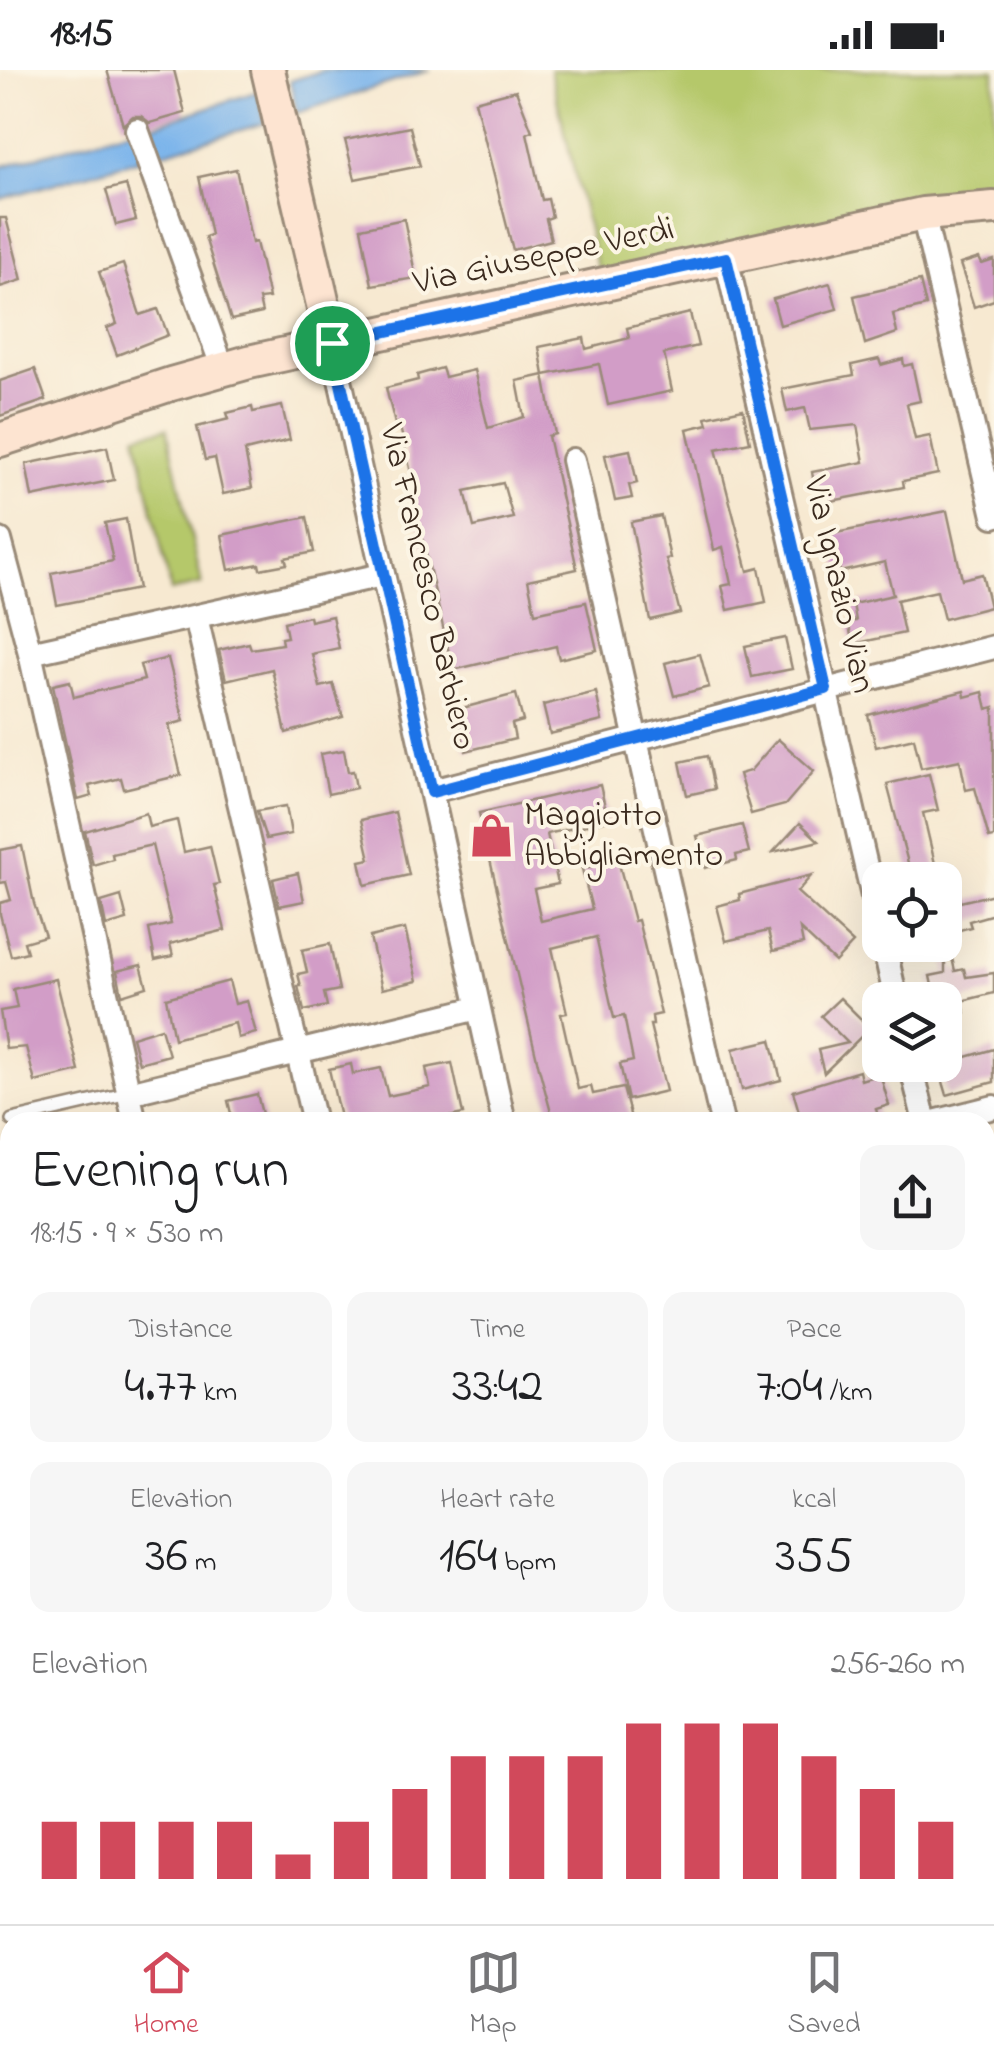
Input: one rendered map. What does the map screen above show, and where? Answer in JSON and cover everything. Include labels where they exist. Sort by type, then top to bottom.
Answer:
[{"type":"street","name":"Via Francesco Barbiero","points":[[268,70],[502,1112]]},
{"type":"street","points":[[137,132],[223,369]]},
{"type":"street","name":"Via Giuseppe Verdi","points":[[0,440],[223,369],[332,343],[924,214],[994,208]]},
{"type":"street","points":[[924,214],[994,516]]},
{"type":"street","name":"Via Ignazio Vian","points":[[726,258],[865,862]]},
{"type":"street","points":[[573,460],[720,1112]]},
{"type":"street","points":[[0,540],[30,653],[133,1112]]},
{"type":"street","points":[[30,653],[382,575]]},
{"type":"street","points":[[196,616],[312,1112]]},
{"type":"street","points":[[432,792],[994,647]]},
{"type":"street","points":[[129,1094],[478,1008]]},
{"type":"street","points":[[915,1082],[923,1112]]},
{"type":"lane","points":[[48,1112],[129,1094]]},
{"type":"green space","points":[[550,70],[994,70],[994,199],[599,275]]},
{"type":"green space","points":[[167,428],[202,584],[171,591],[136,435]]},
{"type":"water","points":[[324,70],[430,70],[297,113],[290,81]]},
{"type":"water","points":[[259,91],[265,123],[0,199],[0,167],[148,127]]},
{"type":"building","points":[[107,70],[174,70],[185,113],[150,123],[141,116],[133,116],[123,125]]},
{"type":"building","points":[[516,90],[532,131],[527,133],[542,200],[548,199],[552,217],[546,219],[551,240],[513,250],[475,101]]},
{"type":"building","points":[[410,127],[420,166],[355,179],[345,140]]},
{"type":"building","points":[[236,169],[269,298],[259,299],[262,313],[231,320],[205,237],[211,235],[199,177]]},
{"type":"building","points":[[126,185],[136,220],[116,225],[106,190]]},
{"type":"building","points":[[0,218],[6,218],[22,280],[0,287]]},
{"type":"building","points":[[404,219],[416,278],[372,285],[361,228]]},
{"type":"building","points":[[979,258],[982,264],[994,260],[994,300],[974,307],[960,264]]},
{"type":"building","points":[[123,264],[140,315],[158,309],[168,335],[117,355],[107,328],[117,324],[99,272]]},
{"type":"building","points":[[920,281],[926,306],[893,314],[897,333],[865,344],[854,296]]},
{"type":"building","points":[[830,283],[837,309],[780,325],[773,299]]},
{"type":"building","points":[[690,313],[698,346],[664,354],[672,391],[608,405],[599,364],[544,375],[539,347],[584,338],[586,349],[629,338],[627,328]]},
{"type":"building","points":[[879,359],[881,365],[903,359],[904,366],[912,364],[920,401],[907,404],[915,439],[930,436],[938,474],[903,481],[904,487],[826,502],[823,488],[815,489],[812,472],[864,462],[857,425],[810,430],[805,408],[787,412],[782,389],[854,375],[852,365]]},
{"type":"building","points":[[442,368],[445,377],[474,370],[488,428],[524,417],[517,381],[544,375],[555,434],[548,436],[577,569],[528,580],[535,613],[586,602],[597,650],[559,659],[556,646],[453,670],[412,494],[416,493],[386,388],[418,380],[417,375]],"holes":[[[503,483],[513,518],[474,527],[465,491]]]},
{"type":"building","points":[[35,369],[46,400],[0,416],[0,381]]},
{"type":"building","points":[[282,406],[290,440],[245,451],[252,488],[223,494],[215,458],[205,460],[197,427],[229,419],[227,413]]},
{"type":"building","points":[[743,409],[750,442],[716,449],[748,571],[759,568],[766,602],[728,610],[722,586],[731,584],[723,547],[714,550],[687,429],[708,424],[706,417]]},
{"type":"building","points":[[107,447],[114,480],[32,497],[26,464]]},
{"type":"building","points":[[630,450],[637,483],[629,485],[632,498],[615,501],[605,455]]},
{"type":"building","points":[[947,511],[962,579],[982,574],[990,607],[944,619],[937,591],[897,600],[904,633],[853,644],[848,622],[856,621],[853,604],[893,595],[885,562],[840,572],[831,534]]},
{"type":"building","points":[[661,516],[670,558],[666,559],[680,613],[650,620],[631,522]]},
{"type":"building","points":[[307,517],[314,552],[285,558],[287,564],[229,570],[222,535]]},
{"type":"building","points":[[126,519],[138,589],[57,605],[51,573],[113,561],[105,523]]},
{"type":"building","points":[[309,616],[310,621],[332,616],[339,648],[312,654],[320,687],[333,684],[343,717],[286,733],[272,669],[226,680],[219,650],[249,643],[251,649],[282,644],[281,638],[287,637],[284,622]]},
{"type":"building","points":[[785,638],[792,669],[752,677],[745,646]]},
{"type":"building","points":[[700,654],[709,687],[674,696],[665,663]]},
{"type":"building","points":[[168,658],[184,721],[169,725],[181,775],[124,789],[121,778],[89,786],[92,796],[78,800],[53,685],[70,681],[74,697],[144,680],[140,665]]},
{"type":"building","points":[[964,691],[965,697],[983,692],[987,709],[994,707],[994,837],[989,838],[975,788],[966,790],[960,760],[921,768],[914,738],[876,747],[868,715]]},
{"type":"building","points":[[596,692],[602,721],[550,734],[543,705]]},
{"type":"building","points":[[516,694],[523,721],[512,724],[515,739],[466,751],[455,710]]},
{"type":"building","points":[[778,739],[814,771],[785,805],[751,814],[739,774],[750,771]]},
{"type":"building","points":[[344,750],[356,788],[328,794],[320,754]]},
{"type":"building","points":[[707,756],[714,789],[687,795],[680,762]]},
{"type":"building","points":[[929,774],[938,810],[923,813],[935,862],[908,862],[887,784]]},
{"type":"building","points":[[600,785],[608,820],[547,834],[558,884],[534,889],[541,921],[592,909],[582,869],[618,860],[634,921],[638,920],[661,1014],[652,1016],[650,1025],[666,1091],[628,1100],[620,1064],[633,1061],[624,1016],[614,1018],[596,937],[552,948],[567,1013],[561,1014],[578,1089],[591,1086],[593,1094],[623,1088],[629,1112],[551,1112],[479,813]]},
{"type":"building","points":[[286,806],[291,834],[266,839],[257,811]]},
{"type":"building","points":[[395,812],[409,875],[365,885],[360,861],[370,859],[361,820]]},
{"type":"building","points":[[146,813],[149,827],[177,820],[184,852],[210,846],[225,930],[170,944],[173,956],[155,960],[149,929],[171,924],[152,845],[112,854],[113,859],[93,865],[85,831]]},
{"type":"building","points":[[800,823],[819,841],[773,852]]},
{"type":"building","points":[[742,825],[749,852],[736,855],[737,860],[705,868],[697,836]]},
{"type":"building","points":[[22,846],[45,936],[24,942],[27,952],[11,956],[0,914],[0,903],[11,900],[6,882],[0,883],[0,850]]},
{"type":"building","points":[[298,873],[304,901],[279,906],[273,879]]},
{"type":"building","points":[[812,875],[797,892],[853,943],[835,962],[800,929],[803,944],[773,951],[768,931],[726,941],[717,906],[740,900],[739,894]]},
{"type":"building","points":[[994,894],[994,914],[969,921],[971,927],[962,929],[962,902]]},
{"type":"building","points":[[121,896],[127,920],[106,926],[101,902]]},
{"type":"building","points":[[405,929],[417,981],[382,989],[370,937]]},
{"type":"building","points":[[330,944],[339,990],[324,993],[327,1006],[304,1011],[298,986],[298,974],[307,972],[302,950]]},
{"type":"building","points":[[945,962],[953,962],[955,971],[964,969],[966,977],[994,973],[994,993],[962,1001],[962,982],[931,982],[930,976],[945,973]]},
{"type":"building","points":[[141,965],[147,987],[122,995],[117,971]]},
{"type":"building","points":[[56,979],[79,1071],[35,1082],[26,1047],[6,1049],[0,1011],[17,1008],[13,989]]},
{"type":"building","points":[[229,981],[235,1004],[247,1001],[256,1033],[238,1038],[235,1023],[174,1039],[166,998]]},
{"type":"building","points":[[840,998],[862,1020],[862,1036],[824,1073],[818,1050],[848,1043],[821,1016]]},
{"type":"building","points":[[161,1028],[169,1055],[139,1063],[132,1037]]},
{"type":"building","points":[[771,1040],[781,1080],[742,1090],[733,1049]]},
{"type":"building","points":[[994,1049],[994,1082],[947,1095],[943,1082],[962,1082],[962,1058]]},
{"type":"building","points":[[452,1063],[463,1112],[339,1112],[329,1069],[351,1064],[353,1074],[381,1068],[388,1096],[430,1087],[426,1068]]},
{"type":"building","points":[[859,1071],[862,1082],[882,1082],[889,1105],[876,1109],[877,1112],[799,1112],[793,1091]]},
{"type":"building","points":[[257,1094],[262,1112],[231,1112],[228,1101]]},
{"type":"place","name":"Maggiotto Abbigliamento","points":[[491,836]]},
{"type":"route","points":[[726,258],[826,689],[432,792],[332,343],[726,258]]}]
